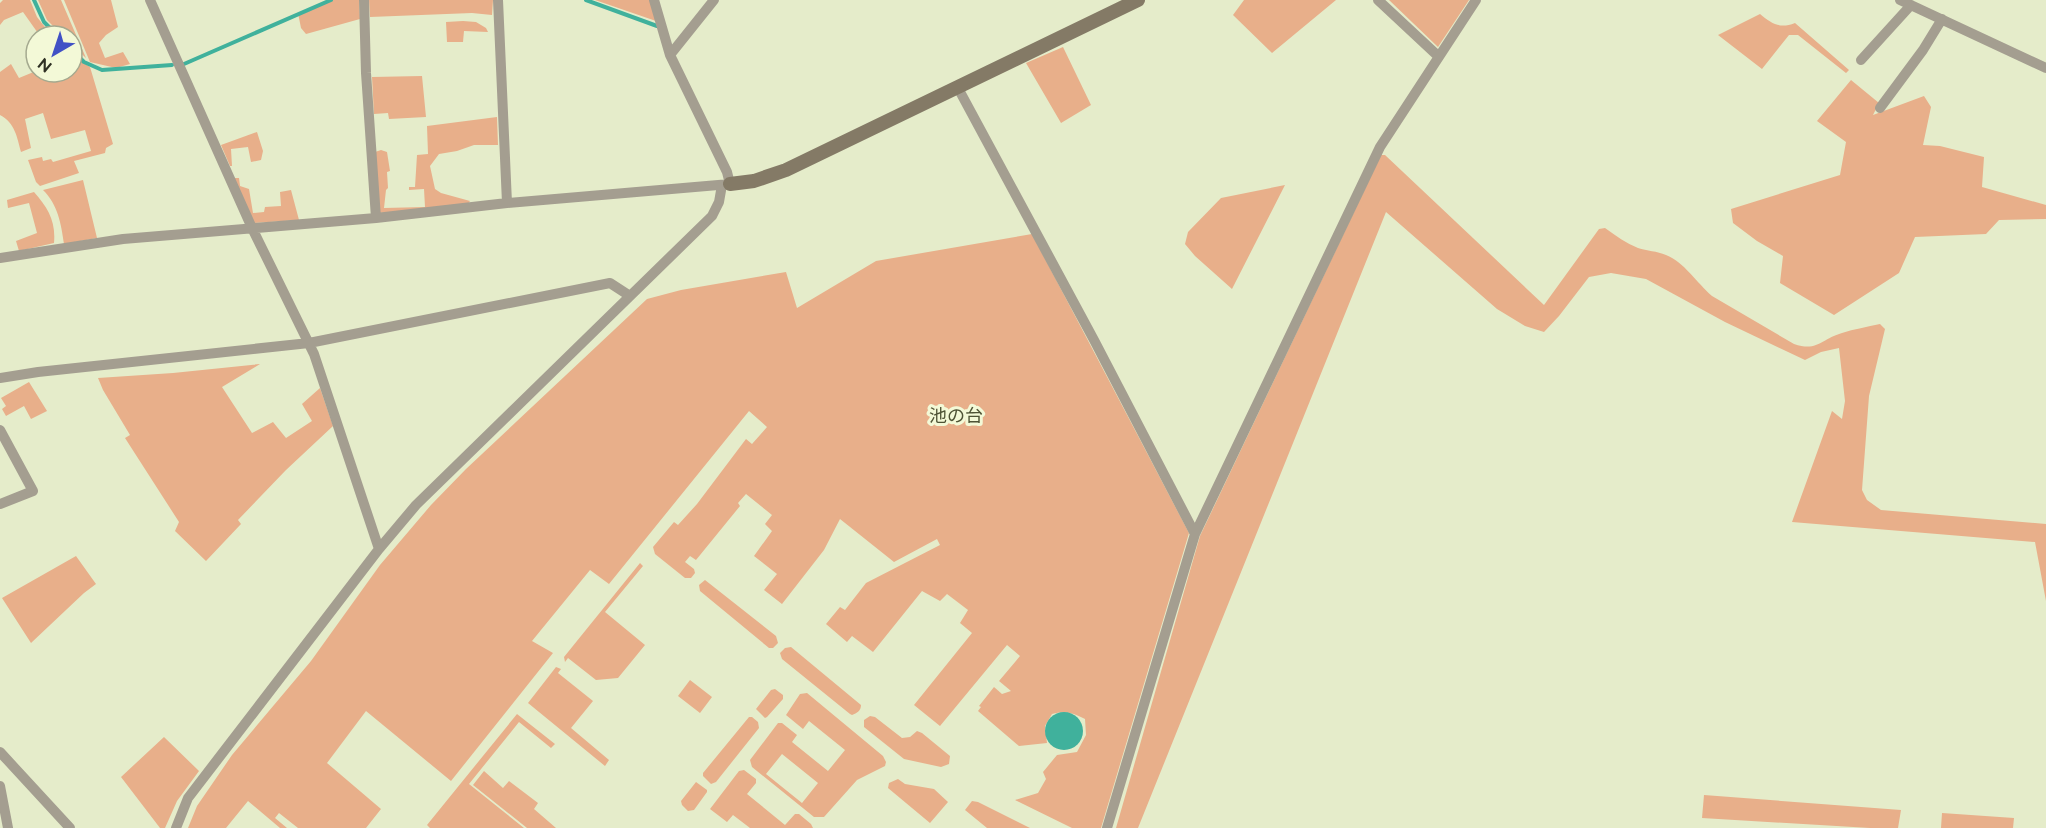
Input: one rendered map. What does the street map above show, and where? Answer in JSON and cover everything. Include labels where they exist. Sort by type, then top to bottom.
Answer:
[{"type":"street","points":[[150,0],[252,228],[314,354],[380,549]]},
{"type":"street","points":[[364,0],[366,74],[376,218]]},
{"type":"street","points":[[498,0],[507,203]]},
{"type":"street","points":[[176,828],[188,798],[416,505],[712,216],[726,185],[727,172],[670,55],[654,0]]},
{"type":"street","points":[[670,55],[714,0]]},
{"type":"street","points":[[0,258],[123,239],[376,218],[507,203],[754,181],[786,170],[1138,0]]},
{"type":"street","points":[[1378,0],[1438,56]]},
{"type":"street","points":[[1107,828],[1196,534],[1376,155],[1476,0]]},
{"type":"street","points":[[1900,0],[2046,68]]},
{"type":"street","points":[[1861,60],[1911,5]]},
{"type":"street","points":[[1880,108],[1923,50],[1942,19]]},
{"type":"street","points":[[958,87],[1196,534]]},
{"type":"street","points":[[0,378],[309,343],[610,283],[630,296]]},
{"type":"street","points":[[0,430],[33,491],[0,504]]},
{"type":"street","points":[[0,752],[70,828]]},
{"type":"street","points":[[0,786],[8,828]]},
{"type":"shaded area","points":[[3,0],[30,0],[43,24],[32,24],[23,12],[4,20],[0,25],[0,3]]},
{"type":"shaded area","points":[[38,0],[61,0],[71,24],[51,24]]},
{"type":"shaded area","points":[[64,0],[111,0],[118,27],[99,43],[105,58],[123,52],[130,64],[116,68],[90,62],[84,48],[84,24],[74,24]]},
{"type":"shaded area","points":[[329,0],[359,0],[360,19],[306,34],[301,28],[298,13]]},
{"type":"shaded area","points":[[369,0],[493,0],[492,15],[472,13],[370,17]]},
{"type":"shaded area","points":[[595,0],[650,0],[656,21]]},
{"type":"shaded area","points":[[1244,0],[1336,0],[1272,53],[1233,15]]},
{"type":"shaded area","points":[[1389,0],[1469,0],[1438,47]]},
{"type":"shaded area","points":[[1760,14],[1776,25],[1785,26],[1795,23],[1849,70],[1846,73],[1798,35],[1789,35],[1762,69],[1718,35]]},
{"type":"shaded area","points":[[446,22],[476,22],[488,32],[464,31],[463,42],[447,42]]},
{"type":"shaded area","points":[[1063,47],[1091,105],[1061,123],[1026,63]]},
{"type":"shaded area","points":[[84,63],[90,67],[113,144],[106,148],[105,153],[74,161],[79,173],[40,186],[36,182],[28,160],[42,157],[43,161],[51,159],[53,162],[91,151],[85,130],[51,139],[43,113],[25,119],[31,148],[21,152],[12,126],[0,115],[0,72],[11,64],[19,78],[24,76],[24,84],[84,84]]},
{"type":"shaded area","points":[[422,76],[426,117],[389,119],[388,113],[374,114],[372,77]]},
{"type":"shaded area","points":[[1851,80],[1879,103],[1873,115],[1924,96],[1931,107],[1923,145],[1940,146],[1984,157],[1982,187],[2046,205],[2046,219],[1999,220],[1986,234],[1915,237],[1899,273],[1834,315],[1780,283],[1783,256],[1757,241],[1733,223],[1731,209],[1840,175],[1846,142],[1817,121]]},
{"type":"shaded area","points":[[497,117],[498,145],[474,145],[439,154],[430,166],[435,189],[441,193],[470,201],[467,205],[380,213],[375,152],[381,150],[387,152],[390,171],[387,172],[388,188],[384,208],[425,207],[424,189],[409,190],[409,187],[415,187],[417,155],[428,154],[427,126]]},
{"type":"shaded area","points":[[257,132],[263,151],[261,160],[251,162],[248,147],[231,149],[232,166],[230,166],[221,145]]},
{"type":"shaded area","points":[[1381,155],[1385,155],[1544,305],[1599,229],[1605,228],[1634,246],[1673,258],[1712,296],[1794,344],[1814,346],[1842,333],[1880,324],[1885,329],[1869,396],[1862,490],[1867,500],[1881,510],[2046,524],[2046,601],[2035,542],[1792,522],[1832,411],[1842,419],[1845,401],[1839,348],[1821,352],[1805,360],[1725,322],[1646,279],[1611,273],[1589,277],[1544,332],[1525,326],[1497,309],[1386,212],[1138,828],[1116,828],[1200,536]]},
{"type":"shaded area","points":[[234,178],[239,178],[240,186],[249,189],[253,213],[264,212],[265,207],[281,206],[280,192],[291,190],[299,220],[253,223]]},
{"type":"shaded area","points":[[83,180],[97,238],[64,244],[55,208],[43,190]]},
{"type":"shaded area","points":[[1285,185],[1232,289],[1185,244],[1188,232],[1221,198]]},
{"type":"shaded area","points":[[34,192],[50,215],[54,228],[54,243],[19,251],[16,241],[37,233],[29,203],[8,208],[7,200]]},
{"type":"shaded area","points":[[1032,234],[1189,533],[1101,828],[1072,828],[1015,800],[1038,793],[1046,779],[1043,772],[1057,755],[1077,752],[1086,735],[1085,719],[1061,712],[1052,714],[1045,726],[1047,743],[1019,746],[978,711],[981,707],[979,706],[994,687],[1002,694],[1011,691],[999,681],[1020,656],[1007,645],[940,726],[914,705],[972,633],[960,623],[968,610],[947,594],[940,601],[922,591],[873,652],[852,636],[847,642],[826,624],[840,607],[845,610],[866,583],[940,545],[937,539],[894,562],[840,519],[824,550],[782,604],[764,590],[777,574],[754,556],[772,531],[765,524],[772,515],[746,494],[738,503],[740,506],[696,560],[690,556],[685,562],[694,569],[695,573],[691,578],[685,578],[655,554],[653,547],[674,522],[678,525],[697,504],[746,439],[752,444],[767,427],[749,411],[609,584],[590,570],[532,641],[553,653],[451,781],[366,711],[327,763],[381,809],[366,828],[298,828],[279,813],[275,818],[287,828],[280,828],[248,801],[226,828],[188,828],[197,806],[232,755],[311,661],[380,565],[431,505],[466,469],[647,299],[681,290],[786,272],[797,308],[876,261]]},
{"type":"shaded area","points":[[260,364],[222,387],[252,433],[273,422],[286,438],[312,421],[302,404],[320,388],[333,426],[238,520],[241,524],[206,561],[175,531],[179,522],[125,438],[130,435],[98,378]]},
{"type":"shaded area","points":[[29,382],[47,411],[31,419],[24,406],[6,416],[2,409],[6,406],[1,398]]},
{"type":"shaded area","points":[[76,556],[96,584],[31,643],[2,598]]},
{"type":"shaded area","points":[[640,563],[643,566],[605,612],[645,645],[618,678],[596,680],[568,658],[565,662],[564,657]]},
{"type":"shaded area","points":[[705,580],[776,636],[778,643],[773,648],[769,648],[700,591],[699,585]]},
{"type":"shaded area","points":[[791,647],[861,705],[858,712],[850,714],[782,659],[780,653],[785,648]]},
{"type":"shaded area","points":[[556,667],[561,669],[558,673],[593,701],[571,728],[609,760],[605,766],[528,703]]},
{"type":"shaded area","points":[[690,680],[712,697],[700,713],[678,696]]},
{"type":"shaded area","points":[[775,689],[783,695],[783,699],[765,718],[756,709],[771,690]]},
{"type":"shaded area","points":[[807,693],[883,756],[886,762],[885,766],[857,780],[824,817],[814,817],[752,767],[750,760],[778,723],[782,723],[797,735],[792,742],[828,771],[845,750],[809,721],[803,729],[786,715],[800,694]],"holes":[[[782,754],[818,783],[802,803],[766,774]]]},
{"type":"shaded area","points":[[517,714],[555,744],[551,748],[519,722],[469,784],[524,828],[430,828],[427,825]]},
{"type":"shaded area","points":[[870,716],[875,717],[902,738],[910,737],[917,731],[922,733],[950,756],[949,764],[941,767],[904,759],[864,727],[864,720]]},
{"type":"shaded area","points":[[749,717],[758,722],[759,728],[716,782],[711,784],[703,773]]},
{"type":"shaded area","points":[[164,737],[199,771],[177,801],[165,828],[160,828],[121,777]]},
{"type":"shaded area","points":[[744,770],[756,779],[756,783],[747,794],[785,825],[795,814],[799,814],[813,828],[750,828],[733,815],[727,822],[710,809],[739,771]]},
{"type":"shaded area","points":[[484,771],[503,788],[509,781],[538,803],[534,809],[556,828],[527,828],[473,785]]},
{"type":"shaded area","points":[[898,779],[905,784],[934,789],[948,802],[930,823],[888,788],[889,783]]},
{"type":"shaded area","points":[[696,782],[707,792],[694,810],[688,811],[681,801]]},
{"type":"shaded area","points":[[1704,795],[1901,810],[1898,828],[1702,818]]},
{"type":"shaded area","points":[[972,801],[1030,828],[987,828],[965,810]]},
{"type":"shaded area","points":[[1942,813],[2014,818],[2013,828],[1941,828]]},
{"type":"water","points":[[1064,712],[1077,718],[1083,731],[1077,744],[1064,750],[1051,744],[1045,731],[1051,718]]},
{"type":"waterway","points":[[34,0],[46,24]]},
{"type":"waterway","points":[[184,64],[331,0]]},
{"type":"waterway","points":[[586,0],[657,26]]},
{"type":"waterway","points":[[84,62],[102,70],[172,65]]},
{"type":"district","name":"池の台","points":[[956,415]]}]
